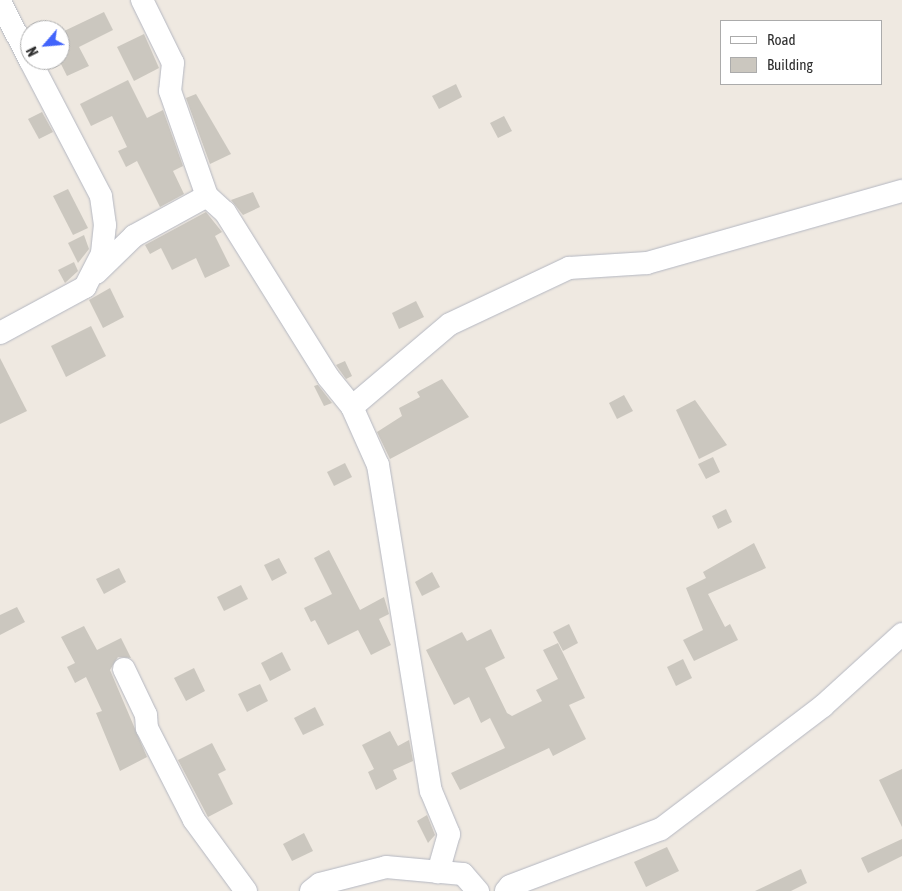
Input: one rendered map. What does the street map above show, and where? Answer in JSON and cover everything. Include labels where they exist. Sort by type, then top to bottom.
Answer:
[{"type":"street","points":[[142,0],[173,63],[170,91],[207,196],[225,212],[328,378],[352,408],[378,465],[431,791],[449,834],[438,872]]},
{"type":"street","points":[[0,2],[20,41]]},
{"type":"street","points":[[35,70],[101,196],[105,225],[102,253],[92,277]]},
{"type":"street","points":[[352,408],[450,324],[569,268],[647,262],[902,191]]},
{"type":"street","points":[[0,333],[85,287],[92,277],[134,236],[207,196]]},
{"type":"street","points":[[506,891],[538,884],[661,828],[823,706],[899,644]]},
{"type":"street","points":[[124,669],[146,714],[147,728],[194,820],[246,891]]},
{"type":"street","points":[[311,891],[320,884],[386,867],[463,874],[478,891]]},
{"type":"building","points":[[104,12],[113,30],[79,47],[89,66],[67,76],[64,70],[70,70],[70,28]]},
{"type":"building","points":[[144,34],[159,68],[134,81],[117,47]]},
{"type":"building","points":[[128,80],[147,118],[163,110],[183,166],[173,171],[184,194],[160,207],[137,161],[126,167],[118,151],[127,147],[112,116],[91,126],[80,104]]},
{"type":"building","points":[[456,84],[462,97],[439,109],[432,96]]},
{"type":"building","points":[[196,94],[231,154],[210,164],[186,98]]},
{"type":"building","points":[[42,112],[53,132],[39,139],[28,119]]},
{"type":"building","points":[[504,116],[512,131],[498,138],[490,123]]},
{"type":"building","points":[[68,189],[88,228],[73,235],[53,196]]},
{"type":"building","points":[[253,192],[260,207],[243,215],[231,200]]},
{"type":"building","points":[[206,212],[222,232],[215,236],[230,266],[205,278],[196,258],[172,270],[161,248],[150,254],[145,245]]},
{"type":"building","points":[[84,235],[89,249],[78,263],[68,243]]},
{"type":"building","points":[[74,262],[78,271],[65,283],[58,270]]},
{"type":"building","points":[[110,288],[124,317],[103,328],[89,300]]},
{"type":"building","points":[[416,301],[424,317],[399,329],[392,313]]},
{"type":"building","points":[[91,326],[106,356],[66,377],[51,346]]},
{"type":"building","points":[[0,358],[27,411],[0,424]]},
{"type":"building","points":[[345,361],[352,376],[346,379],[336,365]]},
{"type":"building","points":[[442,379],[469,417],[390,459],[377,432],[402,416],[399,408],[420,397],[417,392]]},
{"type":"building","points":[[318,385],[332,403],[324,406],[314,386]]},
{"type":"building","points":[[624,395],[633,411],[617,419],[609,403]]},
{"type":"building","points":[[695,400],[727,445],[699,459],[676,410]]},
{"type":"building","points":[[713,457],[720,472],[706,479],[698,464]]},
{"type":"building","points":[[345,463],[352,477],[334,486],[327,472]]},
{"type":"building","points":[[726,509],[732,522],[718,529],[712,516]]},
{"type":"building","points":[[754,543],[766,568],[708,594],[725,627],[730,624],[738,640],[694,661],[683,640],[703,630],[686,588],[706,578],[703,572]]},
{"type":"building","points":[[329,550],[360,610],[384,597],[389,614],[379,619],[391,645],[371,655],[358,630],[328,645],[315,620],[311,622],[304,608],[332,594],[314,558]]},
{"type":"building","points":[[279,558],[287,573],[272,581],[264,565]]},
{"type":"building","points":[[119,568],[126,582],[104,594],[96,579]]},
{"type":"building","points":[[432,572],[440,587],[422,596],[415,582]]},
{"type":"building","points":[[241,585],[248,599],[224,611],[217,597]]},
{"type":"building","points":[[17,607],[25,622],[0,635],[0,615]]},
{"type":"building","points":[[569,624],[578,643],[563,651],[553,632]]},
{"type":"building","points":[[84,626],[97,650],[121,638],[131,658],[118,657],[110,670],[147,757],[120,771],[96,713],[102,711],[86,677],[75,683],[67,667],[75,663],[61,637]]},
{"type":"building","points":[[491,629],[505,658],[485,668],[507,713],[512,716],[542,701],[536,690],[558,679],[543,650],[558,643],[585,698],[569,705],[586,739],[553,756],[549,748],[460,790],[451,773],[505,748],[490,718],[481,723],[469,697],[454,705],[426,650],[462,632],[467,641]]},
{"type":"building","points":[[282,652],[291,670],[270,681],[261,663]]},
{"type":"building","points":[[683,659],[692,678],[676,686],[667,667]]},
{"type":"building","points":[[194,668],[205,691],[186,701],[174,678]]},
{"type":"building","points":[[260,684],[268,701],[247,712],[238,694]]},
{"type":"building","points":[[315,707],[324,725],[303,735],[294,718]]},
{"type":"building","points":[[390,731],[398,746],[409,740],[413,761],[393,770],[397,779],[376,790],[368,772],[374,769],[362,745]]},
{"type":"building","points":[[212,743],[226,770],[218,774],[233,804],[208,817],[178,760]]},
{"type":"building","points":[[902,769],[902,827],[879,780]]},
{"type":"building","points":[[427,815],[435,835],[428,843],[417,821]]},
{"type":"building","points":[[304,833],[313,851],[292,861],[283,844]]},
{"type":"building","points":[[902,839],[902,856],[868,873],[861,858]]},
{"type":"building","points":[[667,847],[679,871],[646,887],[634,862]]},
{"type":"building","points":[[801,869],[807,883],[791,891],[755,891]]}]
